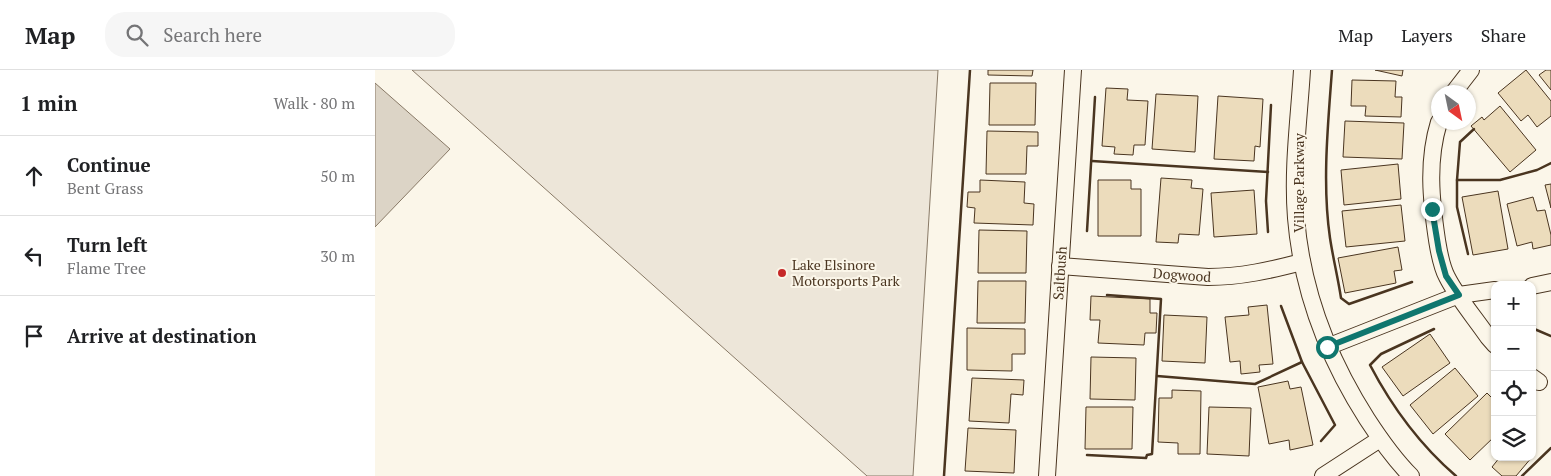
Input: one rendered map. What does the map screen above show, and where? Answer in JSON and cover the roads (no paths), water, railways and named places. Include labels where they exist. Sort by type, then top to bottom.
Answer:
[{"type":"street","name":"Saltbush","points":[[1047,476],[1073,70]]},
{"type":"street","name":"Village Parkway","points":[[1302,70],[1296,170],[1296,217],[1302,262],[1327,347],[1348,389],[1380,439],[1400,466],[1411,476]]},
{"type":"street","points":[[1459,85],[1471,70]]},
{"type":"street","points":[[1437,130],[1431,168],[1432,209],[1439,251],[1446,276],[1491,339]]},
{"type":"street","name":"Dogwood","points":[[1061,266],[1209,277],[1233,277],[1269,271],[1302,262]]},
{"type":"street","points":[[1536,285],[1551,282]]},
{"type":"street","points":[[1327,347],[1459,295],[1491,291]]},
{"type":"street","points":[[1323,476],[1380,439]]},
{"type":"place","name":"Lake Elsinore Motorsports Park","points":[[782,273]]}]
